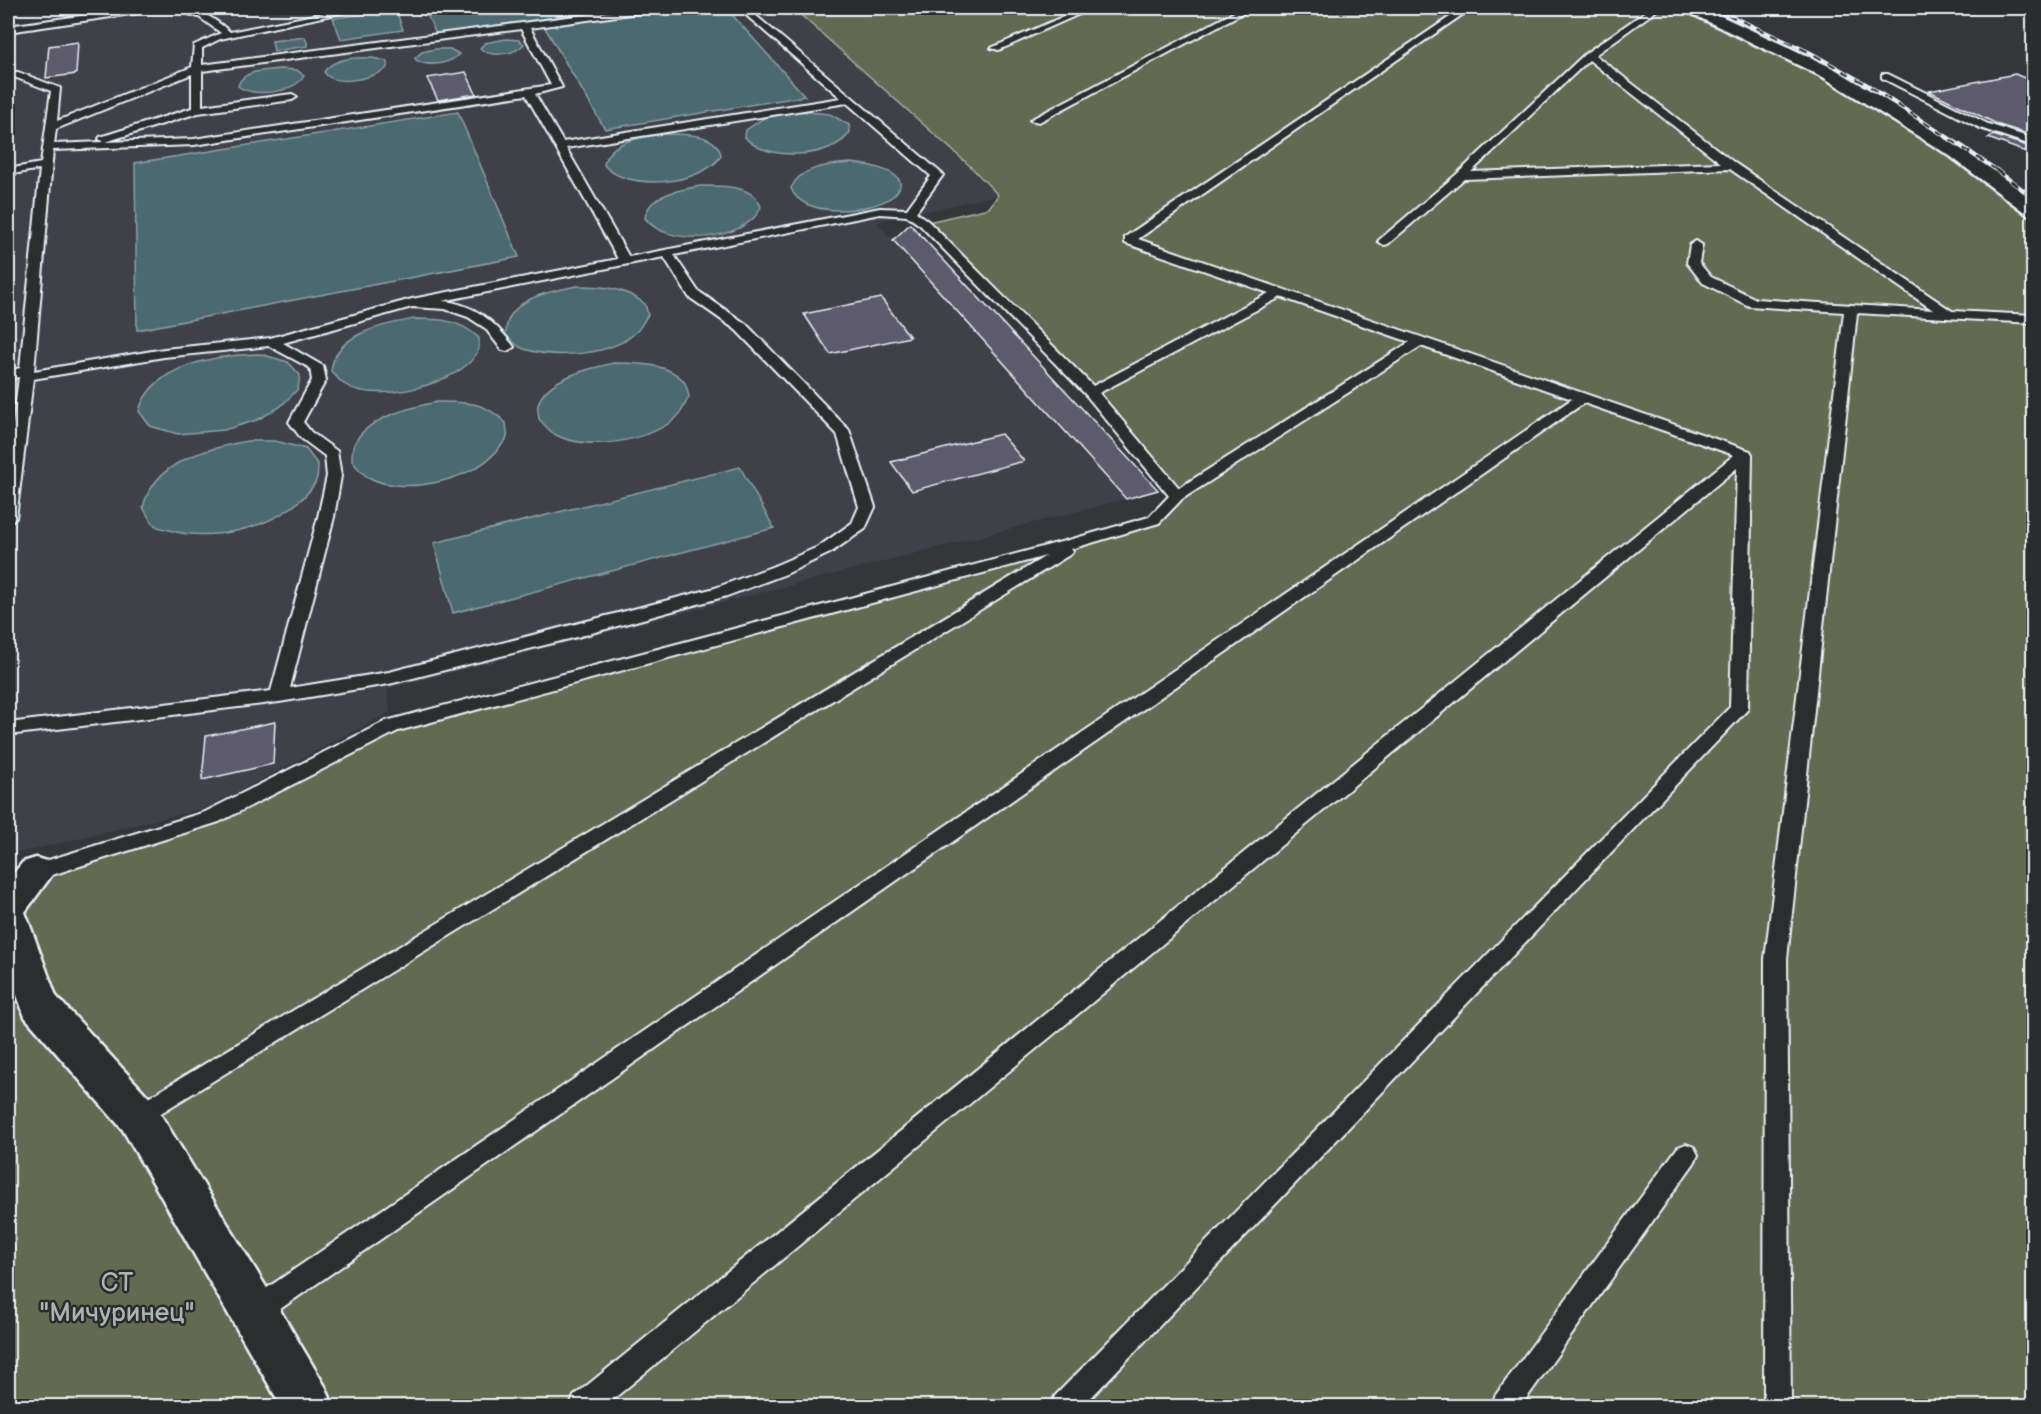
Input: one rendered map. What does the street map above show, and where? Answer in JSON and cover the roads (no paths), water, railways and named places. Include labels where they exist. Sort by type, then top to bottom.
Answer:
[{"type":"street","points":[[1692,8],[1829,73],[1957,152],[2034,210]]},
{"type":"street","points":[[8,906],[36,872]]},
{"type":"street","points":[[8,915],[39,1005],[138,1116],[308,1407]]},
{"type":"lane","points":[[8,29],[152,8]]},
{"type":"lane","points":[[172,8],[188,9],[206,15],[228,35]]},
{"type":"lane","points":[[196,110],[196,47],[217,37],[360,8]]},
{"type":"lane","points":[[51,127],[196,69],[652,8]]},
{"type":"lane","points":[[742,8],[937,175],[910,213]]},
{"type":"lane","points":[[996,48],[1089,8]]},
{"type":"lane","points":[[1035,120],[1248,8]]},
{"type":"lane","points":[[1468,8],[1129,240],[1745,454]]},
{"type":"lane","points":[[1384,241],[1461,176],[1589,55],[1656,8]]},
{"type":"lane","points":[[48,147],[194,142],[557,87],[524,26]]},
{"type":"lane","points":[[1589,55],[1732,166],[1948,314]]},
{"type":"lane","points":[[8,75],[15,74],[56,90],[46,165],[27,374],[8,518]]},
{"type":"lane","points":[[1885,76],[1984,126],[2034,143]]},
{"type":"lane","points":[[529,92],[625,261]]},
{"type":"lane","points":[[82,146],[196,110],[292,97]]},
{"type":"lane","points":[[560,146],[849,100]]},
{"type":"lane","points":[[8,172],[46,165]]},
{"type":"lane","points":[[1461,176],[1732,166]]},
{"type":"lane","points":[[8,375],[164,353],[271,342],[412,303],[880,211],[910,213],[924,223],[1091,392],[1177,496]]},
{"type":"lane","points":[[1696,245],[1693,263],[1707,279],[1753,303],[2034,319]]},
{"type":"lane","points":[[8,729],[279,696],[389,678],[721,592],[780,570],[824,550],[859,526],[867,507],[844,433],[741,327],[693,294],[667,253]]},
{"type":"lane","points":[[1091,392],[1279,292]]},
{"type":"lane","points":[[412,303],[447,305],[473,314],[490,325],[507,347]]},
{"type":"lane","points":[[1778,1407],[1776,959],[1851,309]]},
{"type":"lane","points":[[36,872],[212,817],[392,726],[1154,520],[1177,496],[1420,341]]},
{"type":"lane","points":[[271,342],[316,366],[319,380],[296,422],[306,435],[332,454],[334,476],[326,517],[279,696]]},
{"type":"lane","points":[[254,1312],[1582,398]]},
{"type":"lane","points":[[584,1407],[1745,454]]},
{"type":"lane","points":[[1065,1407],[1739,709],[1745,454]]},
{"type":"lane","points":[[138,1116],[1082,541]]},
{"type":"lane","points":[[1505,1407],[1686,1155]]},
{"type":"water","points":[[424,8],[565,8],[570,15],[436,34]]},
{"type":"water","points":[[679,8],[726,8],[805,96],[605,129],[544,26]]},
{"type":"water","points":[[396,10],[403,30],[341,39],[333,18]]},
{"type":"water","points":[[305,37],[308,46],[274,51],[272,41]]},
{"type":"water","points":[[506,39],[519,40],[524,44],[515,51],[502,54],[490,53],[480,48],[485,43]]},
{"type":"water","points":[[450,49],[459,54],[450,61],[438,64],[426,64],[416,60],[415,58],[422,52]]},
{"type":"water","points":[[352,58],[386,61],[388,65],[386,69],[373,76],[354,80],[336,80],[324,72],[339,61]]},
{"type":"water","points":[[279,69],[297,70],[304,76],[292,86],[273,92],[253,92],[238,86],[240,81],[249,74]]},
{"type":"water","points":[[797,111],[830,114],[849,125],[850,132],[842,141],[830,148],[799,154],[767,151],[754,145],[745,137],[746,130],[764,118]]},
{"type":"water","points":[[458,112],[519,257],[137,330],[135,163]]},
{"type":"water","points":[[663,134],[706,138],[718,148],[721,156],[711,166],[698,173],[664,182],[629,179],[615,174],[604,165],[612,150],[619,145]]},
{"type":"water","points":[[851,163],[877,168],[895,175],[900,181],[899,188],[893,196],[883,202],[854,209],[838,210],[808,205],[797,198],[791,188],[802,175],[816,168]]},
{"type":"water","points":[[700,186],[744,190],[757,199],[761,207],[753,219],[740,228],[706,237],[670,234],[655,228],[645,218],[647,210],[658,198]]},
{"type":"water","points":[[578,286],[605,287],[630,294],[645,304],[648,315],[627,339],[614,346],[583,353],[537,352],[521,348],[506,335],[507,323],[512,313],[521,305],[542,294]]},
{"type":"water","points":[[414,319],[449,321],[464,327],[479,338],[479,350],[469,363],[455,373],[436,382],[395,392],[358,390],[342,383],[331,371],[334,358],[351,339],[375,328]]},
{"type":"water","points":[[260,354],[288,362],[300,375],[298,389],[280,407],[257,420],[224,430],[178,434],[150,426],[139,411],[146,395],[157,382],[172,373],[207,360]]},
{"type":"water","points":[[614,363],[632,363],[662,368],[679,376],[685,383],[689,397],[679,415],[666,425],[636,438],[601,443],[585,443],[556,435],[539,419],[538,405],[542,396],[559,381]]},
{"type":"water","points":[[437,402],[474,404],[490,410],[506,423],[506,438],[488,459],[474,469],[438,482],[419,485],[383,483],[366,476],[359,470],[352,461],[353,447],[358,437],[367,428],[377,421],[402,411]]},
{"type":"water","points":[[247,441],[275,441],[306,449],[318,465],[315,483],[303,498],[288,510],[250,528],[208,534],[187,534],[152,523],[143,507],[149,491],[158,478],[170,468],[199,453]]},
{"type":"water","points":[[740,467],[774,528],[453,613],[434,543]]},
{"type":"railway","points":[[1713,8],[1809,52],[1866,84],[1998,171]]},
{"type":"railway","points":[[1996,170],[2034,198]]},
{"type":"park label","name":"СТ \"Мичуринец\"","points":[[117,1297]]}]
